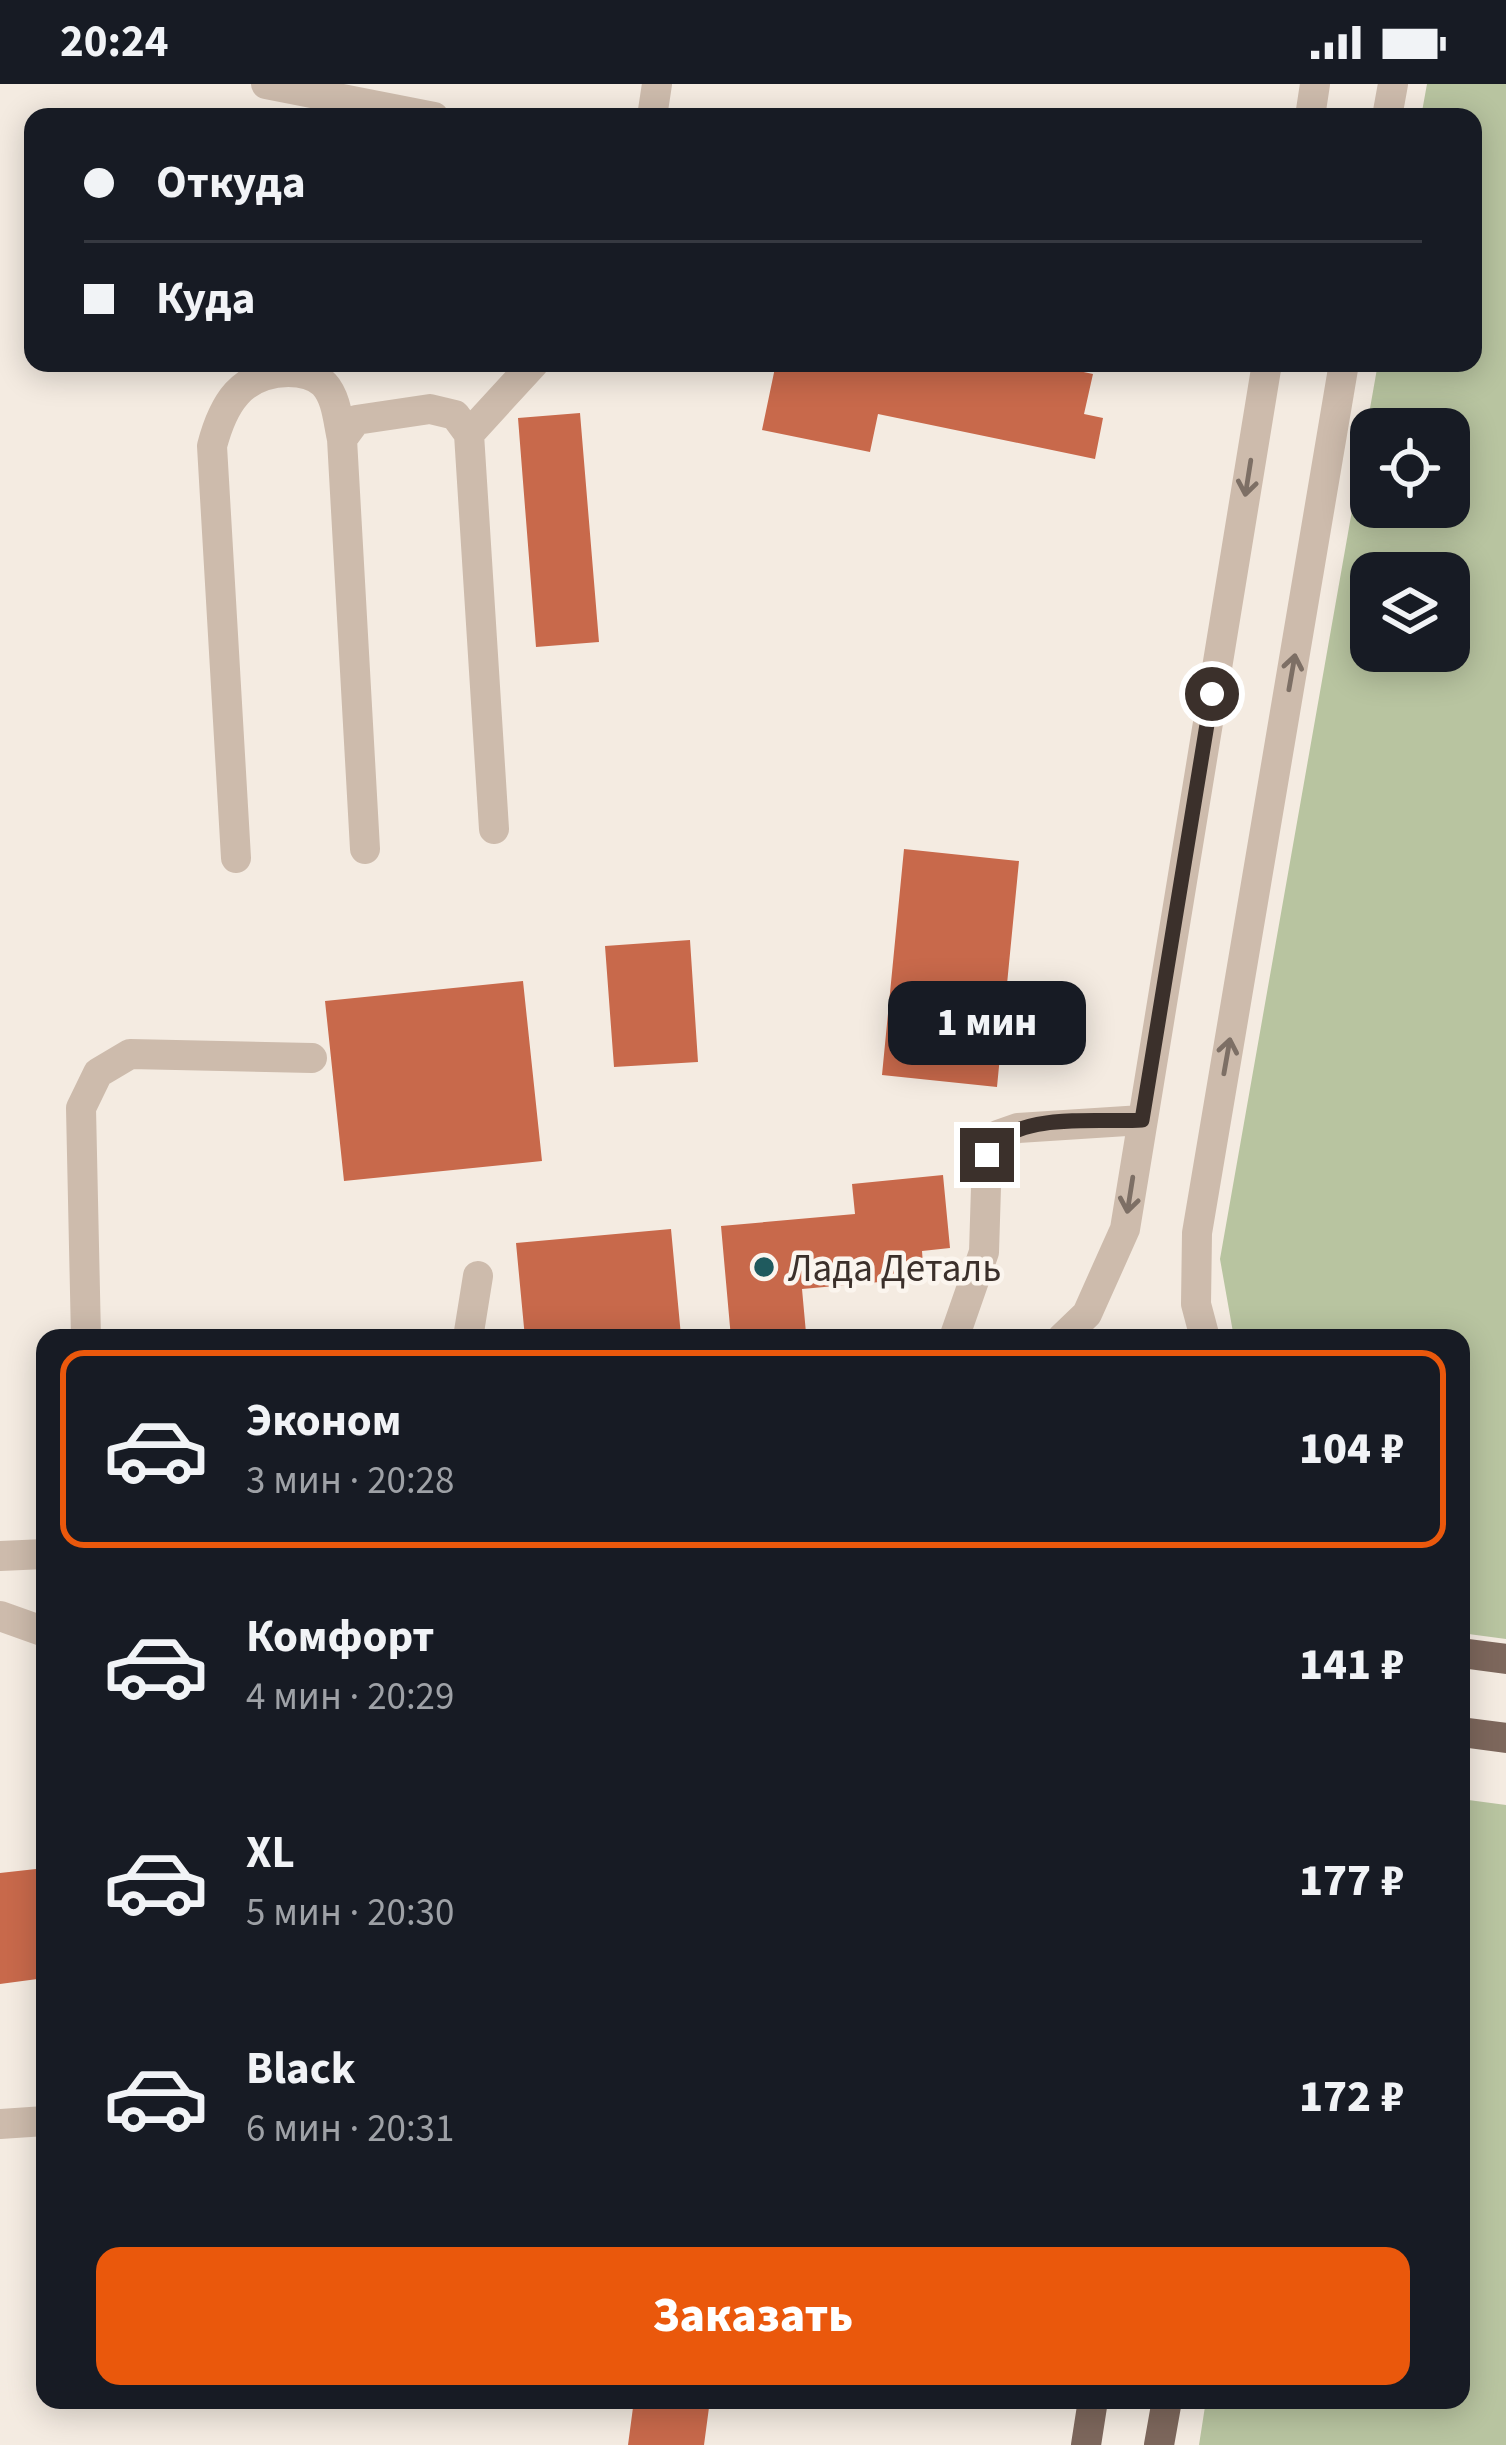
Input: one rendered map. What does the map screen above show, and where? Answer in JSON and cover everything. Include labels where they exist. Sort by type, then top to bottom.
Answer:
[{"type":"main road","points":[[1470,1654],[1506,1659]]},
{"type":"main road","points":[[1470,1733],[1506,1738]]},
{"type":"main road","points":[[1086,2445],[1092,2409]]},
{"type":"main road","points":[[1160,2445],[1165,2409]]},
{"type":"street","points":[[266,84],[388,108]]},
{"type":"street","points":[[236,858],[212,446],[219,418],[241,386],[287,372],[321,381],[332,396],[342,439],[365,849]]},
{"type":"street","points":[[469,434],[526,372]]},
{"type":"street","points":[[1072,1329],[1087,1314],[1125,1228],[1266,372]]},
{"type":"street","points":[[1203,1329],[1196,1304],[1197,1233],[1342,372]]},
{"type":"street","points":[[342,439],[356,420],[430,409],[455,415],[469,434],[494,829]]},
{"type":"street","points":[[86,1329],[81,1108],[98,1073],[130,1054],[312,1058]]},
{"type":"street","points":[[957,1329],[984,1252],[987,1155],[998,1136],[1018,1127],[1142,1120]]},
{"type":"street","points":[[469,1329],[478,1276]]},
{"type":"street","points":[[0,1556],[36,1554]]},
{"type":"street","points":[[0,1616],[36,1629]]},
{"type":"street","points":[[0,2124],[36,2122]]},
{"type":"green space","points":[[1427,84],[1506,84],[1506,1639],[1470,1634],[1470,1329],[1232,1329],[1220,1259],[1350,522],[1350,528],[1470,528],[1470,408],[1370,408],[1376,372],[1482,372],[1482,108],[1423,108]]},
{"type":"green space","points":[[1470,1800],[1506,1805],[1506,2445],[1199,2445],[1205,2409],[1470,2409]]},
{"type":"building","points":[[774,372],[1084,372],[1093,374],[1084,414],[1103,418],[1095,459],[878,414],[870,452],[762,430]]},
{"type":"building","points":[[580,413],[599,642],[536,647],[518,418]]},
{"type":"building","points":[[904,849],[1019,861],[997,1087],[882,1075]]},
{"type":"building","points":[[690,940],[698,1062],[614,1067],[605,946]]},
{"type":"building","points":[[523,981],[542,1161],[344,1181],[325,1001]]},
{"type":"building","points":[[943,1175],[950,1248],[922,1251],[924,1278],[802,1289],[806,1329],[730,1329],[721,1226],[855,1214],[852,1184]]},
{"type":"building","points":[[671,1229],[680,1329],[524,1329],[516,1243]]},
{"type":"building","points":[[36,1869],[36,1979],[0,1984],[0,1873]]},
{"type":"building","points":[[633,2409],[709,2409],[704,2445],[628,2445]]},
{"type":"place","name":"Лада Деталь","points":[[764,1267]]},
{"type":"route","points":[[987,1155],[998,1136],[1018,1127],[1142,1120],[1212,694]]}]
